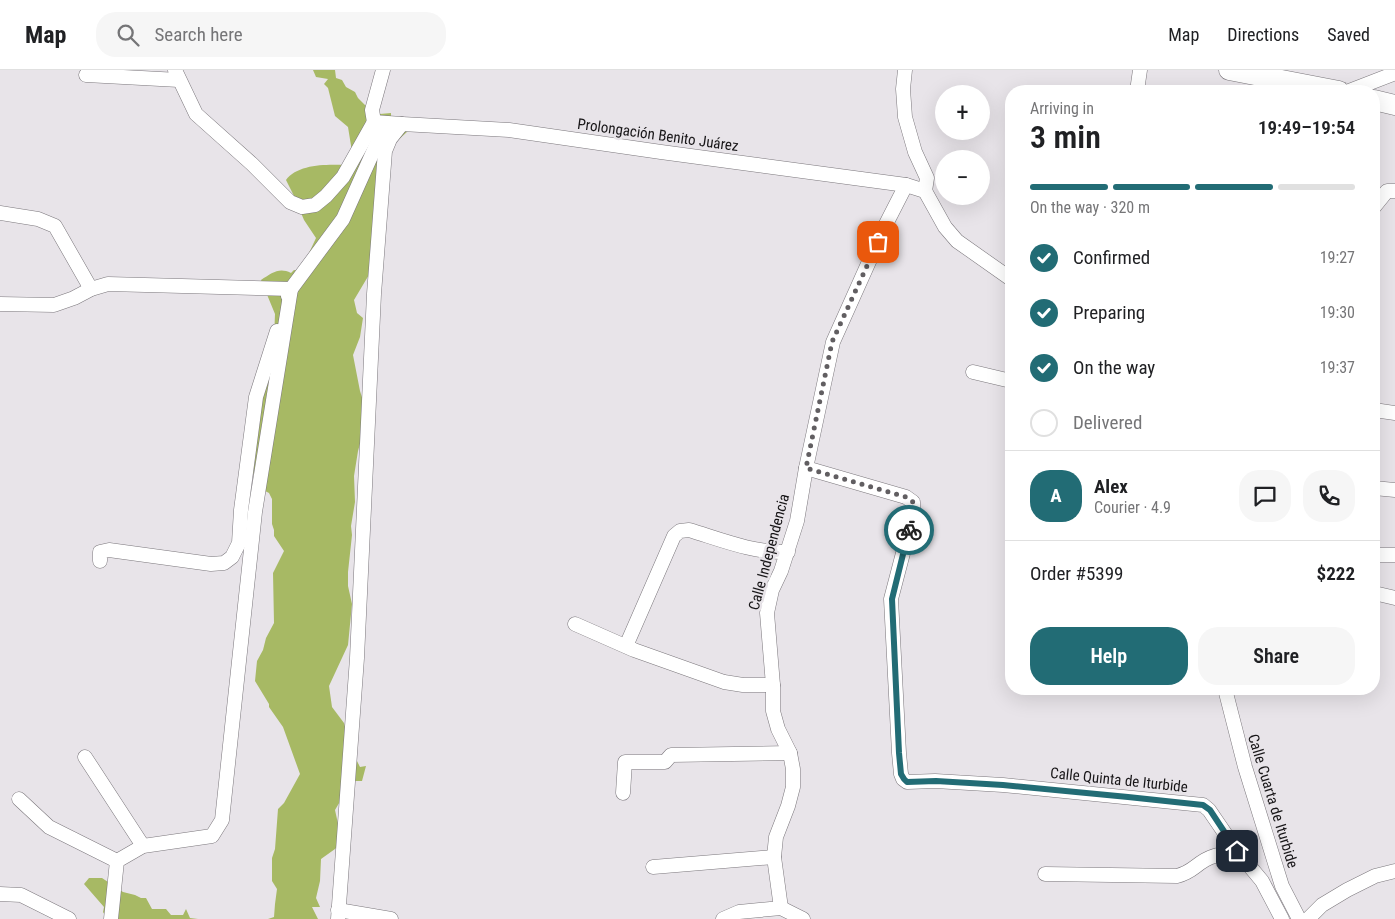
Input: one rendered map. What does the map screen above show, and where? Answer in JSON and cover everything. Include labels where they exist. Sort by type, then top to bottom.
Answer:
[{"type":"main road","points":[[1229,70],[1308,85]]},
{"type":"main road","points":[[1380,101],[1395,105]]},
{"type":"street","points":[[380,122],[372,110],[383,70]]},
{"type":"street","points":[[905,70],[905,117],[915,152],[927,178],[925,191],[945,227],[957,241],[1005,275]]},
{"type":"street","points":[[1137,85],[1140,70]]},
{"type":"street","points":[[1364,85],[1392,74],[1394,70]]},
{"type":"street","points":[[86,75],[177,75],[196,114],[252,164],[290,202],[302,207],[315,205],[326,196],[343,177],[380,122]]},
{"type":"street","points":[[100,561],[100,552],[109,550],[210,564],[224,563],[232,556],[239,543],[241,510],[256,397],[291,288],[343,218],[380,122]]},
{"type":"street","name":"Prolongación Benito Juárez","points":[[380,122],[509,130],[906,186],[925,191]]},
{"type":"street","points":[[391,919],[338,914],[357,658],[374,294],[385,151],[390,139],[402,124]]},
{"type":"street","name":"Calle Independencia","points":[[781,908],[774,857],[776,836],[788,806],[793,787],[793,769],[790,753],[778,729],[773,710],[773,685],[767,612],[772,590],[788,552],[797,521],[832,342],[885,226],[906,186]]},
{"type":"street","points":[[1380,200],[1387,191],[1395,191]]},
{"type":"street","points":[[0,213],[38,219],[55,226],[92,289]]},
{"type":"street","points":[[0,304],[54,305],[108,284],[291,288]]},
{"type":"street","points":[[117,861],[143,846],[212,836],[222,820],[255,512],[291,288]]},
{"type":"street","points":[[973,372],[1005,380]]},
{"type":"street","points":[[1380,411],[1395,413]]},
{"type":"street","name":"Calle Quinta de Iturbide","points":[[806,468],[906,497],[913,502],[913,515],[892,599],[899,753],[901,774],[907,782],[936,781],[1003,785],[1203,805],[1210,810],[1237,851],[1262,880],[1282,919]]},
{"type":"street","points":[[1380,489],[1395,490]]},
{"type":"street","points":[[626,646],[674,536],[680,531],[689,530],[751,549],[788,552]]},
{"type":"street","points":[[1380,555],[1395,555]]},
{"type":"street","points":[[1380,595],[1395,598]]},
{"type":"street","points":[[575,624],[626,646],[724,682],[743,685],[773,685]]},
{"type":"street","name":"Calle Cuarta de Iturbide","points":[[1227,695],[1245,767],[1282,886],[1299,919]]},
{"type":"street","points":[[623,793],[625,762],[666,762],[671,755],[790,753]]},
{"type":"street","points":[[85,757],[143,846]]},
{"type":"street","points":[[19,799],[49,828],[117,861]]},
{"type":"street","points":[[1045,874],[1177,876],[1188,873],[1206,859],[1219,854],[1237,851]]},
{"type":"street","points":[[653,868],[774,857]]},
{"type":"street","points":[[111,919],[117,861]]},
{"type":"street","points":[[1308,919],[1322,905],[1347,890],[1375,876],[1395,871]]},
{"type":"street","points":[[0,894],[21,895],[69,919]]},
{"type":"street","points":[[723,919],[739,912],[781,908],[803,919]]},
{"type":"green space","points":[[313,70],[335,70],[336,78],[342,80],[346,87],[355,92],[358,98],[371,111],[380,114],[391,113],[391,121],[408,127],[408,131],[395,143],[388,156],[376,263],[354,300],[357,313],[363,318],[360,337],[353,355],[365,407],[363,433],[354,476],[355,502],[351,526],[352,535],[348,572],[348,586],[352,604],[348,645],[329,686],[332,707],[344,723],[350,747],[360,767],[366,766],[362,781],[352,781],[335,810],[342,842],[321,859],[320,881],[316,898],[320,907],[312,907],[318,919],[268,919],[274,917],[277,889],[272,881],[272,858],[275,849],[278,809],[284,803],[300,774],[283,727],[269,707],[255,681],[257,661],[274,623],[273,573],[284,551],[274,536],[272,499],[269,493],[261,489],[246,453],[274,339],[275,314],[261,280],[279,271],[291,273],[294,270],[300,271],[300,265],[306,262],[316,238],[304,220],[286,180],[297,171],[305,168],[321,165],[345,165],[353,158],[348,127],[335,116],[328,88],[324,84],[328,79],[316,77]]},
{"type":"green space","points":[[89,878],[102,878],[123,892],[146,898],[152,909],[166,909],[171,915],[183,915],[186,909],[190,918],[198,919],[107,919],[103,912],[104,907],[84,884]]},
{"type":"way so far","points":[[878,242],[832,342],[806,468],[906,497],[913,502],[913,515],[909,530]]},
{"type":"route","points":[[909,530],[892,599],[899,753],[901,774],[907,782],[936,781],[1003,785],[1203,805],[1210,810],[1237,851]]}]
